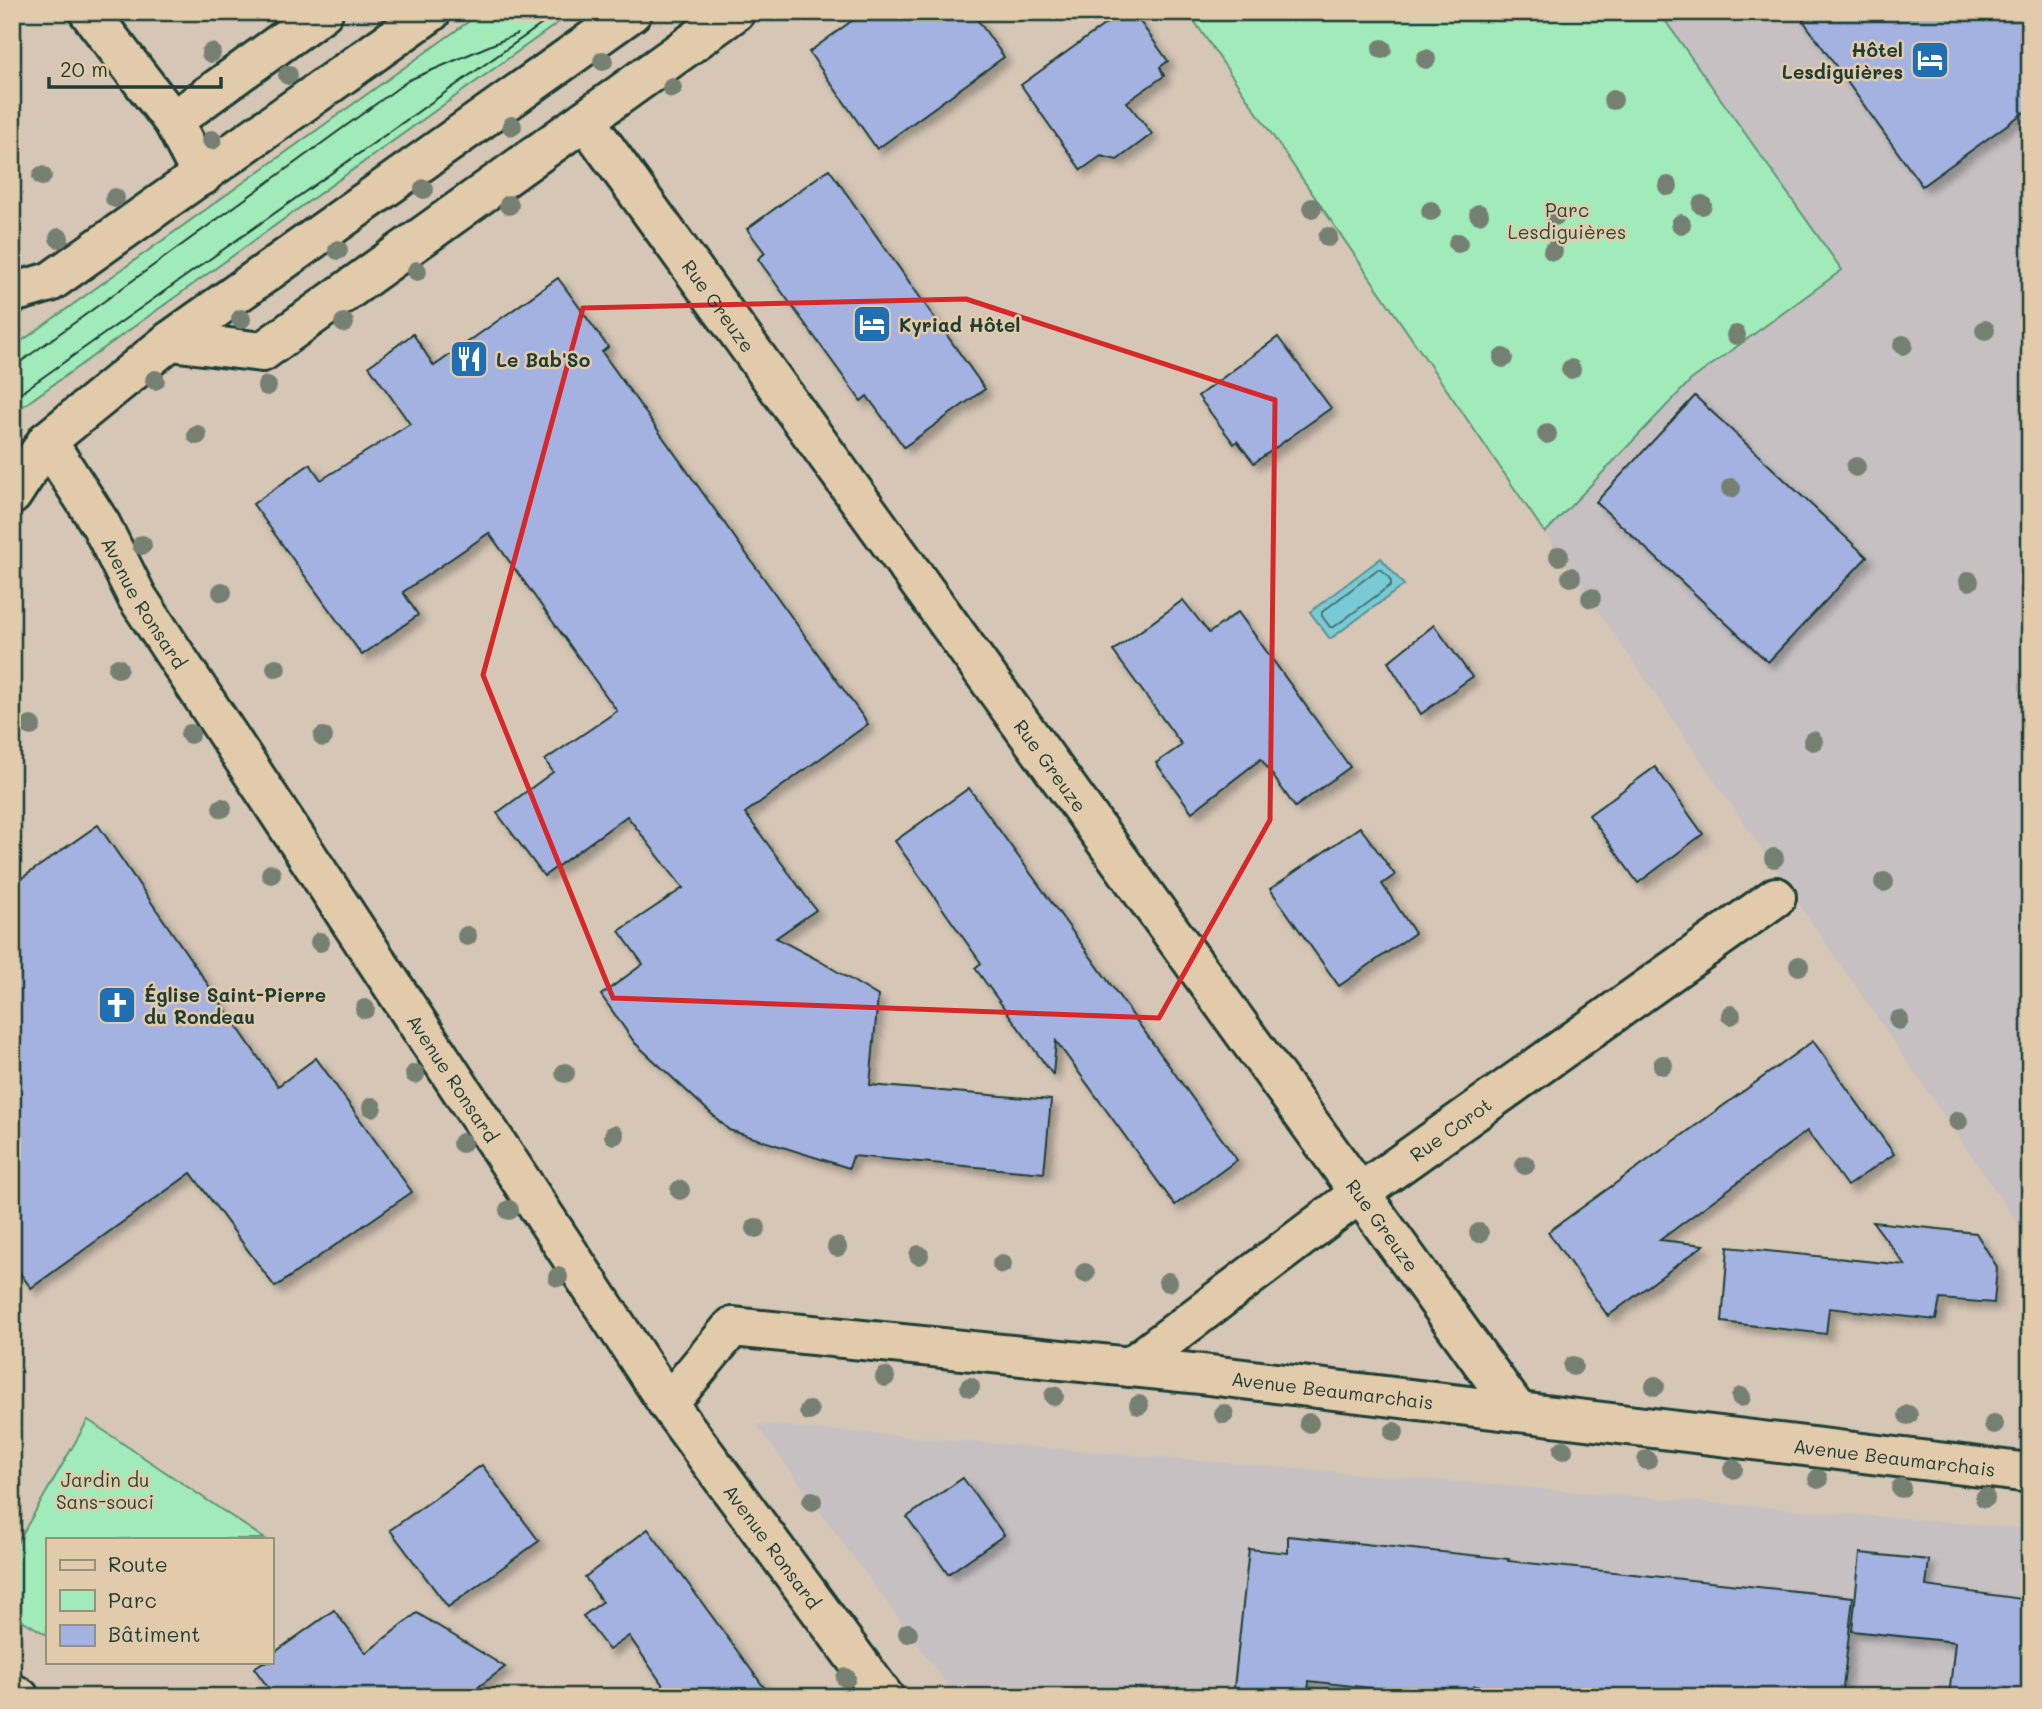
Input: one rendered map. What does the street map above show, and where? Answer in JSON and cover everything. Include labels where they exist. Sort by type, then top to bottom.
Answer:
[{"type":"street","points":[[89,12],[173,121],[202,176]]},
{"type":"street","points":[[173,121],[323,12]]},
{"type":"street","points":[[12,293],[50,282],[431,12]]},
{"type":"street","points":[[12,495],[47,442],[170,341],[632,12]]},
{"type":"street","points":[[170,341],[262,352],[735,12]]},
{"type":"street","name":"Rue Greuze","points":[[585,120],[1518,1412]]},
{"type":"street","name":"Avenue Ronsard","points":[[47,442],[101,525],[137,597],[668,1404],[884,1697]]},
{"type":"street","name":"Rue Corot","points":[[1130,1367],[1360,1193],[1776,897]]},
{"type":"street","name":"Avenue Beaumarchais","points":[[668,1404],[732,1327],[1201,1374],[2030,1473]]},
{"type":"street","points":[[12,1693],[19,1697]]},
{"type":"highlighted area","points":[[966,299],[1275,400],[1270,820],[1159,1018],[613,998],[483,675],[583,308]]},
{"type":"shaded area","points":[[1659,12],[2030,12],[2030,1241],[1545,533],[1691,380],[1842,270]]},
{"type":"shaded area","points":[[756,1424],[2030,1529],[2030,1697],[956,1697]]},
{"type":"green space","points":[[482,12],[573,12],[12,414],[12,348]]},
{"type":"green space","name":"Parc Lesdiguières","points":[[1188,12],[1659,12],[1842,270],[1691,380],[1545,533]]},
{"type":"green space","name":"Jardin du Sans-souci","points":[[88,1420],[264,1538],[46,1538],[46,1634],[12,1614],[12,1552]]},
{"type":"water","points":[[1381,558],[1404,585],[1330,639],[1310,612]]},
{"type":"building","points":[[864,12],[972,12],[1004,57],[877,149],[809,52]]},
{"type":"building","points":[[1122,12],[1133,12],[1168,61],[1160,67],[1164,76],[1127,102],[1152,134],[1117,160],[1101,156],[1081,170],[1021,85]]},
{"type":"building","name":"Hôtel Lesdiguières","points":[[1797,12],[2030,12],[2030,108],[1922,186]]},
{"type":"building","name":"Kyriad Hôtel","points":[[829,169],[985,389],[904,447],[867,396],[861,401],[758,259],[765,253],[747,229]]},
{"type":"building","points":[[558,278],[608,347],[602,352],[868,724],[745,813],[816,910],[776,938],[878,996],[870,1085],[1051,1100],[1044,1173],[853,1156],[849,1168],[729,1130],[635,1043],[601,995],[643,964],[619,931],[683,888],[627,816],[544,876],[497,813],[553,772],[545,760],[617,711],[489,533],[403,592],[418,615],[362,655],[253,504],[310,464],[321,480],[410,424],[369,366],[413,334],[434,366]]},
{"type":"building","points":[[1278,337],[1331,408],[1254,463],[1237,441],[1234,444],[1198,396]]},
{"type":"building","points":[[1695,396],[1867,557],[1768,662],[1596,502]]},
{"type":"building","points":[[1183,600],[1209,633],[1238,612],[1350,767],[1295,807],[1261,759],[1192,812],[1156,763],[1182,745],[1113,651]]},
{"type":"building","points":[[1434,625],[1472,677],[1421,714],[1388,662]]},
{"type":"building","points":[[1655,767],[1703,834],[1638,883],[1589,815]]},
{"type":"building","points":[[969,788],[1237,1160],[1175,1205],[1056,1041],[1053,1075],[975,968],[981,963],[895,841]]},
{"type":"building","name":"Église Saint-Pierre du Rondeau","points":[[98,825],[278,1086],[316,1058],[412,1192],[275,1287],[191,1173],[31,1288],[12,1262],[12,885]]},
{"type":"building","points":[[1360,827],[1395,875],[1382,884],[1415,933],[1339,986],[1270,889]]},
{"type":"building","points":[[1813,1041],[1894,1154],[1847,1186],[1807,1131],[1660,1240],[1704,1245],[1608,1316],[1548,1232]]},
{"type":"building","points":[[1873,1222],[1976,1233],[1997,1267],[1994,1303],[1940,1299],[1936,1320],[1829,1308],[1826,1334],[1722,1322],[1728,1247],[1905,1265]]},
{"type":"building","points":[[482,1465],[539,1541],[448,1607],[390,1530]]},
{"type":"building","points":[[963,1478],[1004,1535],[948,1574],[907,1517]]},
{"type":"building","points":[[648,1529],[771,1697],[671,1697],[629,1636],[609,1650],[583,1616],[602,1602],[585,1577]]},
{"type":"building","points":[[1288,1536],[1853,1597],[1842,1697],[1572,1697],[1474,1686],[1472,1697],[1451,1697],[1309,1681],[1308,1697],[1233,1697],[1249,1549],[1288,1553]]},
{"type":"building","points":[[1860,1553],[1929,1560],[1926,1586],[2030,1600],[2030,1697],[1949,1697],[1955,1642],[1852,1631]]},
{"type":"building","points":[[334,1610],[366,1653],[417,1613],[505,1667],[465,1697],[275,1697],[254,1668],[260,1664],[273,1664],[273,1654]]},
{"type":"tram line","points":[[12,399],[559,12]]},
{"type":"tram line","points":[[12,368],[409,80],[517,34]]},
{"type":"place","name":"Hôtel Lesdiguières","points":[[1930,60]]},
{"type":"place","name":"Kyriad Hôtel","points":[[872,324]]},
{"type":"place","name":"Le Bab'So","points":[[469,359]]},
{"type":"place","name":"Église Saint-Pierre du Rondeau","points":[[117,1005]]}]
